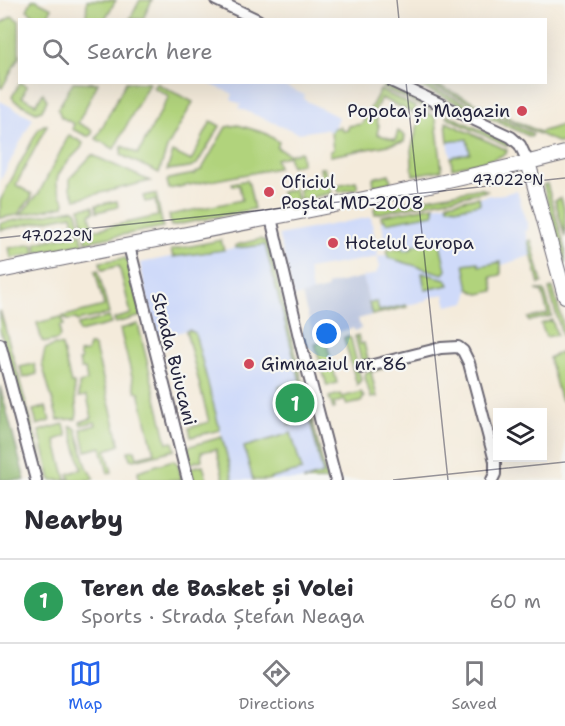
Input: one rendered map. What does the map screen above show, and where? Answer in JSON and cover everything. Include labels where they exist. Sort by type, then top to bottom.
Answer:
[{"type":"main road","points":[[0,271],[447,182],[565,153]]},
{"type":"main road","points":[[528,162],[565,296]]},
{"type":"street","points":[[216,0],[254,18]]},
{"type":"street","points":[[397,84],[511,137],[520,145],[528,162]]},
{"type":"street","points":[[271,218],[336,480]]},
{"type":"street","name":"Strada Buiucani","points":[[129,246],[188,480]]},
{"type":"street","points":[[0,344],[36,480]]},
{"type":"street","points":[[361,368],[441,348],[458,347],[463,351],[469,363],[495,461],[495,474],[492,480]]},
{"type":"shaded area","points":[[209,84],[284,86],[305,95],[303,99],[338,117],[331,132],[325,129],[298,133],[239,108],[241,104],[231,100],[233,94]]},
{"type":"shaded area","points":[[0,101],[33,118],[0,181]]},
{"type":"shaded area","points":[[467,139],[470,154],[451,157],[448,142]]},
{"type":"shaded area","points":[[517,190],[528,225],[528,230],[525,231],[532,255],[502,265],[501,275],[491,277],[494,291],[479,294],[469,289],[466,302],[447,306],[444,294],[407,305],[407,307],[372,315],[363,277],[376,274],[379,267],[378,257],[387,255],[388,250],[402,247],[401,241],[385,244],[381,216]]},
{"type":"shaded area","points":[[371,217],[378,257],[308,269],[312,293],[294,297],[279,235]]},
{"type":"shaded area","name":"Gimnaziul nr. 86","points":[[265,244],[323,474],[303,480],[233,480],[195,333],[189,330],[158,337],[140,263]]},
{"type":"shaded area","points":[[363,277],[372,315],[358,319],[361,329],[355,331],[353,328],[314,338],[302,295],[327,289],[327,285]]},
{"type":"green space","points":[[32,0],[52,8],[47,17],[39,17],[27,10]]},
{"type":"green space","points":[[87,0],[116,0],[106,18],[86,18]]},
{"type":"green space","points":[[140,0],[152,0],[143,18],[131,18]]},
{"type":"green space","points":[[12,16],[18,20],[18,59],[2,88],[0,87],[0,24]]},
{"type":"green space","points":[[19,84],[22,84],[27,86],[22,97],[36,104],[43,93],[47,100],[42,110],[36,112],[15,101],[12,97]]},
{"type":"green space","points":[[72,84],[98,84],[78,123],[93,131],[90,136],[72,129],[74,124],[61,117],[58,109]]},
{"type":"green space","points":[[125,84],[148,84],[114,149],[96,139]]},
{"type":"green space","points":[[158,84],[193,102],[167,148],[159,173],[121,155],[122,146],[138,154],[169,96],[153,87]]},
{"type":"green space","points":[[415,84],[423,84],[533,134],[531,137]]},
{"type":"green space","points":[[429,84],[435,84],[540,132],[565,124],[565,142],[559,143]]},
{"type":"green space","points":[[384,85],[428,106],[433,111],[382,88]]},
{"type":"green space","points":[[380,90],[416,107],[413,113],[381,98],[372,116],[377,119],[379,125],[377,134],[395,140],[398,131],[405,136],[404,142],[330,156],[330,151],[333,150],[331,132],[334,128],[341,127],[342,131],[348,130],[348,126],[362,124]]},
{"type":"green space","points":[[422,110],[434,116],[436,120],[442,170],[413,175],[411,150]]},
{"type":"green space","points":[[448,115],[505,141],[509,145],[506,146],[446,117]]},
{"type":"green space","points":[[211,121],[220,126],[197,164],[167,170],[173,152],[191,161]]},
{"type":"green space","points":[[446,122],[507,150],[506,154],[452,168],[451,157],[470,153],[467,139],[448,142]]},
{"type":"green space","points":[[47,125],[16,185],[32,194],[32,197],[17,215],[0,218],[0,201],[39,128]]},
{"type":"green space","points":[[238,125],[265,133],[279,142],[277,148],[289,154],[301,152],[302,164],[291,166],[288,156],[276,159],[278,168],[169,189],[167,181],[169,179],[194,174],[202,169],[226,127]]},
{"type":"green space","points":[[69,135],[83,143],[57,180],[64,206],[20,215],[39,193]]},
{"type":"green space","points":[[92,155],[150,181],[76,199],[70,188],[70,178]]},
{"type":"green space","points":[[320,168],[324,168],[332,193],[300,200],[299,189],[323,183]]},
{"type":"green space","points":[[389,174],[391,182],[374,186],[373,178]]},
{"type":"green space","points":[[247,180],[254,209],[171,226],[169,215],[242,200],[239,185],[233,186],[232,183]]},
{"type":"green space","points":[[356,181],[358,188],[339,192],[337,185]]},
{"type":"green space","points":[[547,184],[565,249],[565,264],[543,185]]},
{"type":"green space","points":[[481,188],[487,191],[375,214],[374,208]]},
{"type":"green space","points":[[295,189],[297,201],[283,204],[281,192]]},
{"type":"green space","points":[[156,194],[163,227],[86,242],[80,208],[93,206],[94,212],[90,214],[93,230],[158,216],[155,200],[145,202],[143,196]]},
{"type":"green space","points":[[479,197],[480,204],[460,208],[448,207],[447,203]]},
{"type":"green space","points":[[561,198],[565,211],[565,237],[555,200]]},
{"type":"green space","points":[[117,201],[118,207],[97,212],[96,205]]},
{"type":"green space","points":[[434,206],[434,214],[386,223],[381,216]]},
{"type":"green space","points":[[74,209],[80,225],[75,231],[72,215],[0,230],[0,223]]},
{"type":"green space","points":[[81,233],[83,244],[37,253],[36,243]]},
{"type":"green space","points":[[260,239],[268,243],[327,480],[303,480],[323,474],[310,420],[289,425],[279,387],[300,381],[265,245],[236,248],[236,245]]},
{"type":"green space","points":[[221,240],[224,250],[173,257],[171,250]]},
{"type":"green space","points":[[531,240],[542,283],[539,284],[528,241]]},
{"type":"green space","points":[[438,241],[446,270],[443,274],[389,258],[386,252],[402,248],[404,251],[412,249],[412,246]]},
{"type":"green space","points":[[33,244],[35,254],[11,258],[9,248]]},
{"type":"green space","points":[[125,258],[130,265],[142,316],[115,323],[114,319],[131,314],[119,266],[102,270],[100,262]]},
{"type":"green space","points":[[478,262],[479,266],[501,262],[501,275],[491,277],[494,291],[479,294],[469,289],[464,264]]},
{"type":"green space","points":[[98,270],[109,314],[77,321],[76,319],[62,319],[64,325],[60,326],[60,336],[57,340],[42,341],[37,323],[104,306],[95,271]]},
{"type":"green space","points":[[422,273],[446,279],[449,285],[425,290]]},
{"type":"green space","points":[[553,288],[565,331],[565,345],[549,289]]},
{"type":"green space","points":[[536,290],[544,290],[552,316],[529,321],[528,318],[548,314],[542,292]]},
{"type":"green space","points":[[377,302],[379,311],[406,305],[407,307],[372,315],[369,303]]},
{"type":"green space","points":[[0,310],[47,480],[41,480],[0,329]]},
{"type":"green space","points":[[109,317],[111,324],[79,332],[78,325]]},
{"type":"green space","points":[[552,320],[557,335],[546,337],[541,324]]},
{"type":"green space","points":[[138,324],[167,443],[173,442],[175,450],[134,460],[130,459],[128,451],[135,450],[137,457],[154,453],[120,329]]},
{"type":"green space","points":[[186,331],[195,333],[220,430],[191,437],[189,428],[209,422]]},
{"type":"green space","points":[[358,335],[360,344],[364,343],[368,360],[361,360],[355,337]]},
{"type":"green space","points":[[348,336],[351,339],[361,380],[357,385],[344,338]]},
{"type":"green space","points":[[326,341],[337,383],[327,386],[315,344]]},
{"type":"green space","points":[[55,345],[62,346],[71,383],[74,383],[76,419],[58,420],[42,364],[45,349]]},
{"type":"green space","points":[[89,345],[95,348],[120,445],[106,450],[112,472],[108,473],[101,447],[86,451],[81,429],[96,425],[95,422],[81,425],[80,422],[92,418],[87,396],[79,397],[79,383],[87,381],[85,369],[81,369],[79,353],[87,352]]},
{"type":"green space","points":[[561,352],[565,365],[564,402],[560,398],[549,358]]},
{"type":"green space","points":[[34,364],[37,374],[23,378],[20,367]]},
{"type":"green space","points":[[384,366],[385,368],[371,372],[377,397],[371,398],[365,377],[366,372]]},
{"type":"green space","points":[[0,386],[25,480],[0,480]]},
{"type":"green space","points":[[361,392],[364,397],[361,402],[347,405],[345,400],[334,403],[335,408],[333,409],[329,397],[340,394],[342,397]]},
{"type":"green space","points":[[46,407],[50,421],[37,425],[33,410]]},
{"type":"green space","points":[[64,424],[67,436],[55,440],[66,479],[70,478],[68,474],[82,469],[70,426],[76,429],[87,467],[94,478],[51,480],[39,431]]},
{"type":"green space","points":[[291,433],[302,470],[266,480],[253,480],[244,447]]},
{"type":"green space","points":[[222,437],[233,480],[224,480],[216,449],[201,452],[202,460],[188,464],[183,448]]},
{"type":"green space","points":[[173,460],[178,464],[182,480],[139,480],[138,471]]},
{"type":"green space","points":[[203,465],[207,480],[193,480],[189,468]]},
{"type":"place","name":"Popota și Magazin","points":[[522,111]]},
{"type":"place","name":"Oficiul Poștal MD-2008","points":[[269,192]]},
{"type":"place","name":"Hotelul Europa","points":[[333,243]]},
{"type":"place","name":"Gimnaziul nr. 86","points":[[249,364]]},
{"type":"place","name":"Teren de Basket și Volei","points":[[295,403]]}]
